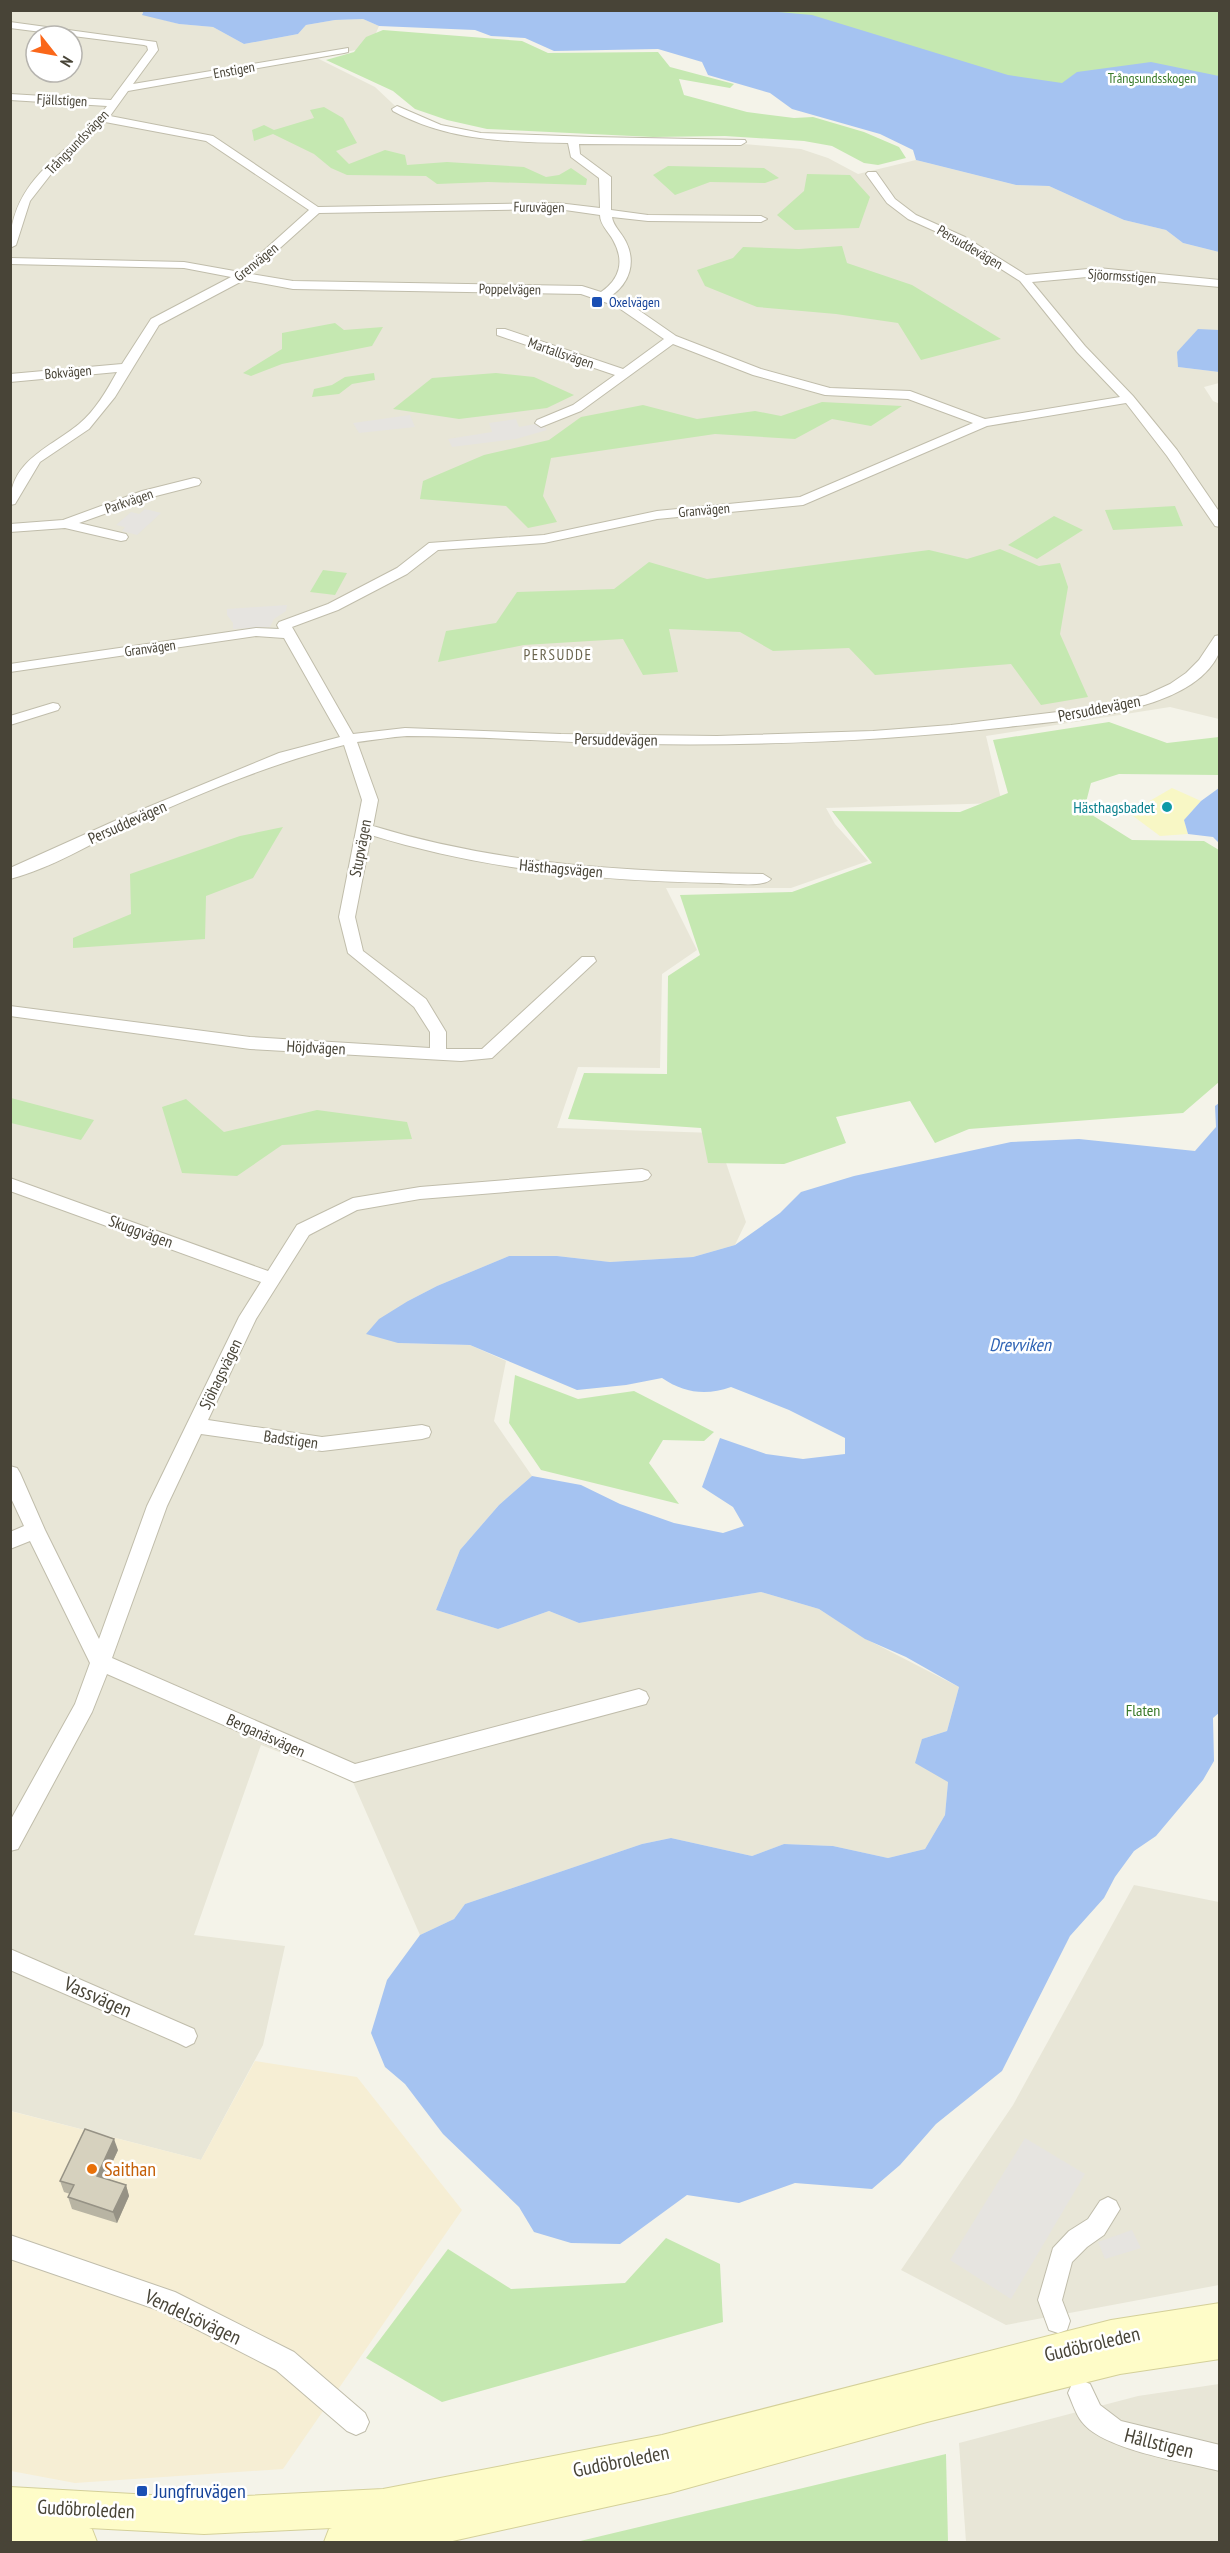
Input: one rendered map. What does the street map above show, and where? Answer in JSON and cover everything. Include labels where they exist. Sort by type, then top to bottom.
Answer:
[{"type":"main road","name":"Gudöbroleden","points":[[10,2505],[204,2516],[383,2507],[662,2453],[1111,2337],[1220,2320]]},
{"type":"main road","name":"Gudöbroleden","points":[[342,2542],[376,2540],[670,2475],[927,2404],[1120,2356],[1220,2341]]},
{"type":"main road","name":"Gudöbroleden","points":[[10,2535],[79,2542]]},
{"type":"street","name":"Trångsundsvägen","points":[[10,25],[152,44],[153,50],[103,118],[51,167],[25,201],[10,245]]},
{"type":"street","name":"Enstigen","points":[[124,89],[344,50]]},
{"type":"street","name":"Fjällstigen","points":[[10,97],[114,104]]},
{"type":"street","points":[[397,109],[412,118],[458,133],[502,138],[741,142]]},
{"type":"street","points":[[103,118],[209,138],[316,210]]},
{"type":"street","points":[[573,140],[575,155],[605,177],[606,220],[620,241],[627,261],[618,286],[602,297]]},
{"type":"street","name":"Persuddevägen","points":[[872,174],[891,201],[912,217],[961,239],[1024,279],[1081,349],[1129,399],[1172,453],[1220,523]]},
{"type":"street","name":"Furuvägen","points":[[316,210],[558,206],[648,218],[761,219]]},
{"type":"street","name":"Grenvägen","points":[[10,501],[35,460],[85,426],[111,394],[155,322],[242,276],[316,210]]},
{"type":"street","name":"Poppelvägen","points":[[10,261],[184,265],[293,285],[582,290],[620,303],[672,339],[757,372],[829,392],[910,395],[984,423]]},
{"type":"street","name":"Sjöormsstigen","points":[[1024,279],[1098,272],[1220,284]]},
{"type":"street","name":"Martallsvägen","points":[[501,332],[622,373]]},
{"type":"street","name":"Martallsvägen","points":[[541,423],[577,408],[622,373],[672,339]]},
{"type":"street","name":"Bokvägen","points":[[10,378],[126,367]]},
{"type":"street","name":"Granvägen","points":[[10,668],[256,632],[287,630],[402,571],[434,546],[544,539],[657,515],[803,501],[984,423],[1129,399]]},
{"type":"street","name":"Parkvägen","points":[[10,528],[65,524],[147,494],[194,482]]},
{"type":"street","name":"Parkvägen","points":[[65,524],[121,537]]},
{"type":"street","name":"Stupvägen","points":[[287,630],[349,739],[370,800],[347,917],[356,953],[420,1003],[438,1032],[438,1054]]},
{"type":"street","name":"Persuddevägen","points":[[10,874],[33,866],[124,822],[278,758],[349,739],[405,732],[748,742],[954,731],[1085,713],[1145,701],[1167,692],[1201,669],[1220,639]]},
{"type":"street","points":[[10,721],[53,707]]},
{"type":"street","name":"Hästhagsvägen","points":[[364,828],[398,839],[502,863],[670,878],[763,879]]},
{"type":"street","name":"Höjdvägen","points":[[10,1011],[250,1043],[438,1054],[486,1054],[588,961]]},
{"type":"street","name":"Sjöhagsvägen","points":[[10,1842],[86,1706],[157,1506],[248,1317],[303,1230],[353,1204],[420,1193],[642,1176]]},
{"type":"street","name":"Skuggvägen","points":[[10,1184],[272,1279]]},
{"type":"street","name":"Badstigen","points":[[196,1426],[322,1444],[422,1432]]},
{"type":"street","points":[[10,1473],[34,1530],[100,1662]]},
{"type":"street","points":[[10,1541],[34,1530]]},
{"type":"street","name":"Berganäsvägen","points":[[100,1662],[354,1773],[639,1698]]},
{"type":"street","name":"Vassvägen","points":[[10,1959],[186,2036]]},
{"type":"street","points":[[1058,2321],[1050,2300],[1062,2256],[1078,2239],[1096,2227],[1108,2209]]},
{"type":"street","name":"Vendelsövägen","points":[[10,2247],[166,2301],[285,2361],[356,2422]]},
{"type":"street","name":"Hållstigen","points":[[1081,2393],[1091,2414],[1115,2432],[1220,2458]]},
{"type":"shaded area","points":[[10,11],[144,11],[142,14],[179,24],[213,27],[244,44],[298,34],[306,25],[335,20],[363,19],[379,26],[370,47],[317,58],[375,87],[409,119],[457,135],[565,142],[744,144],[801,149],[828,158],[858,174],[916,160],[1016,185],[1049,186],[1124,220],[1166,230],[1183,243],[1219,252],[1219,330],[1198,330],[1178,367],[1219,372],[1219,383],[1204,387],[1213,401],[1220,404],[1219,719],[1170,707],[986,736],[1002,803],[826,808],[835,824],[868,861],[791,888],[666,888],[697,950],[662,974],[660,1068],[578,1067],[557,1128],[716,1133],[746,1222],[735,1245],[693,1257],[610,1262],[557,1256],[509,1256],[437,1286],[408,1301],[398,1343],[470,1345],[506,1361],[494,1421],[532,1476],[499,1505],[460,1550],[436,1610],[498,1629],[549,1611],[579,1623],[761,1592],[819,1609],[866,1639],[959,1687],[947,1731],[922,1739],[948,1782],[945,1815],[925,1849],[888,1858],[833,1846],[784,1844],[752,1856],[671,1838],[642,1844],[465,1904],[454,1919],[420,1935],[352,1780],[261,1745],[194,1935],[285,1946],[263,2045],[201,2160],[11,2111]]},
{"type":"shaded area","points":[[410,415],[415,427],[359,433],[353,423]]},
{"type":"shaded area","points":[[516,419],[519,427],[541,423],[547,430],[516,439],[452,447],[448,439],[492,432],[489,423]]},
{"type":"shaded area","points":[[145,509],[161,513],[137,535],[122,531],[125,527],[116,525],[131,512],[139,514]]},
{"type":"shaded area","points":[[287,605],[286,611],[274,619],[270,627],[233,629],[233,623],[227,615],[227,609]]},
{"type":"shaded area","points":[[1134,1885],[1219,1902],[1219,2285],[1006,2325],[901,2270],[1013,2105]]},
{"type":"shaded area","points":[[255,2061],[357,2077],[462,2210],[283,2469],[75,2483],[11,2471],[10,2111],[201,2160]]},
{"type":"shaded area","points":[[1025,2138],[1085,2174],[1011,2299],[950,2260]]},
{"type":"shaded area","points":[[1132,2230],[1141,2248],[1105,2259],[1098,2242]]},
{"type":"shaded area","points":[[1219,2384],[1219,2542],[966,2542],[959,2443],[1138,2396]]},
{"type":"green space","name":"Trångsundsskogen","points":[[617,11],[1219,11],[1219,162]]},
{"type":"green space","points":[[383,30],[522,41],[548,53],[658,52],[670,67],[734,84],[730,88],[679,79],[684,95],[747,112],[794,118],[813,117],[864,132],[899,147],[906,158],[878,165],[864,163],[832,146],[804,141],[725,136],[653,137],[487,129],[447,120],[415,109],[393,91],[326,60],[354,52],[366,37]]},
{"type":"green space","points":[[324,107],[343,118],[357,143],[336,151],[349,164],[385,150],[405,155],[407,165],[447,162],[524,167],[546,177],[559,175],[571,168],[587,179],[586,185],[488,182],[437,184],[426,176],[347,175],[331,168],[314,154],[273,134],[254,141],[252,130],[264,125],[274,130],[314,118],[310,110]]},
{"type":"green space","points":[[668,166],[764,168],[779,178],[765,183],[710,182],[675,195],[653,175]]},
{"type":"green space","points":[[807,174],[850,175],[870,197],[859,228],[795,230],[777,215],[804,191]]},
{"type":"green space","points":[[842,246],[847,263],[912,285],[1001,339],[921,360],[898,323],[836,314],[757,307],[705,286],[697,270],[733,258],[743,247],[799,249]]},
{"type":"green space","points":[[335,323],[344,330],[383,327],[372,346],[282,364],[251,376],[243,373],[282,349],[282,333]]},
{"type":"green space","points":[[374,373],[375,380],[352,384],[339,394],[312,397],[314,389],[332,385],[345,377]]},
{"type":"green space","points":[[496,373],[534,377],[574,395],[547,408],[459,419],[393,409],[432,378]]},
{"type":"green space","points":[[822,402],[902,406],[871,426],[832,419],[795,439],[715,434],[551,458],[543,496],[557,522],[528,528],[506,506],[420,499],[423,481],[484,455],[549,440],[581,417],[643,405],[697,419],[755,411],[781,416]]},
{"type":"green space","points":[[1175,506],[1183,526],[1113,530],[1105,510]]},
{"type":"green space","points":[[1054,516],[1083,530],[1037,559],[1008,545]]},
{"type":"green space","points":[[1000,549],[1039,566],[1060,563],[1068,587],[1060,634],[1088,697],[1041,705],[1011,664],[875,675],[849,648],[773,651],[740,632],[669,629],[678,672],[643,675],[623,639],[524,645],[438,662],[446,631],[496,623],[517,592],[614,589],[649,562],[707,579],[929,550],[967,559]]},
{"type":"green space","points":[[323,570],[347,573],[335,595],[310,592]]},
{"type":"green space","points":[[1109,722],[1167,743],[1219,737],[1219,775],[1119,774],[1091,783],[1084,810],[1132,840],[1204,841],[1219,850],[1219,1082],[1183,1113],[969,1129],[935,1143],[910,1101],[836,1117],[846,1143],[784,1164],[708,1163],[701,1128],[568,1119],[584,1073],[667,1074],[668,976],[700,955],[680,895],[792,892],[872,863],[832,811],[960,812],[1008,793],[993,740]]},
{"type":"green space","points":[[283,827],[253,878],[206,896],[205,939],[73,948],[73,938],[131,914],[130,874],[240,836]]},
{"type":"green space","points":[[11,1098],[94,1120],[81,1140],[11,1123]]},
{"type":"green space","points":[[186,1099],[224,1132],[317,1110],[407,1122],[412,1139],[282,1145],[237,1176],[182,1173],[162,1107]]},
{"type":"green space","points":[[515,1375],[578,1399],[634,1391],[714,1432],[704,1441],[663,1440],[649,1463],[679,1504],[541,1470],[509,1423]]},
{"type":"green space","points":[[666,2238],[720,2264],[723,2322],[442,2402],[366,2358],[448,2249],[511,2289],[625,2283]]},
{"type":"green space","points":[[946,2454],[948,2542],[576,2542]]},
{"type":"sand","name":"Hästhagsbadet","points":[[1172,788],[1201,801],[1184,820],[1188,834],[1160,836],[1129,813]]},
{"type":"water","points":[[144,10],[767,11],[812,15],[1008,75],[1062,83],[1077,72],[1151,62],[1219,76],[1219,252],[1183,243],[1166,230],[1124,220],[1049,186],[1016,185],[916,160],[913,150],[880,134],[792,109],[770,93],[708,75],[702,62],[658,49],[554,51],[525,38],[491,36],[475,30],[379,26],[363,19],[335,20],[306,25],[298,34],[244,44],[213,27],[179,24],[142,15]]},
{"type":"water","points":[[1198,329],[1219,330],[1219,372],[1178,367],[1177,352]]},
{"type":"water","points":[[1219,788],[1219,843],[1213,837],[1188,834],[1184,820],[1201,801]]},
{"type":"water","name":"Drevviken","points":[[1219,1103],[1220,1712],[1213,1718],[1214,1761],[1203,1780],[1156,1836],[1134,1851],[1115,1877],[1104,1898],[1070,1936],[1002,2071],[936,2124],[900,2165],[872,2189],[795,2183],[739,2203],[687,2195],[620,2244],[571,2243],[534,2232],[519,2207],[443,2134],[405,2084],[385,2067],[371,2033],[387,1980],[420,1935],[454,1919],[465,1904],[642,1844],[671,1838],[752,1856],[784,1844],[833,1846],[888,1858],[925,1849],[945,1815],[948,1782],[915,1763],[922,1739],[947,1731],[959,1687],[906,1657],[865,1639],[819,1609],[761,1592],[579,1623],[549,1611],[498,1629],[436,1610],[460,1550],[499,1505],[532,1476],[581,1485],[620,1504],[674,1523],[723,1533],[744,1526],[733,1507],[702,1487],[720,1438],[766,1454],[803,1459],[845,1454],[845,1438],[789,1410],[731,1387],[713,1392],[695,1392],[662,1378],[626,1385],[577,1390],[470,1345],[398,1343],[366,1334],[379,1319],[408,1301],[437,1286],[509,1256],[557,1256],[610,1262],[693,1257],[735,1245],[780,1213],[801,1192],[854,1176],[1011,1142],[1079,1139],[1195,1151],[1216,1127],[1215,1106]]},
{"type":"building","name":"Saithan","points":[[85,2129],[114,2139],[97,2176],[126,2185],[113,2212],[68,2197],[74,2185],[60,2181]]},
{"type":"place","name":"Oxelvägen","points":[[597,302]]},
{"type":"place","name":"Hästhagsbadet","points":[[1167,807]]},
{"type":"place","name":"Saithan","points":[[92,2169]]},
{"type":"place","name":"Jungfruvägen","points":[[142,2491]]},
{"type":"district","name":"PERSUDDE","points":[[558,654]]},
{"type":"park label","name":"Flaten","points":[[1143,1710]]}]
